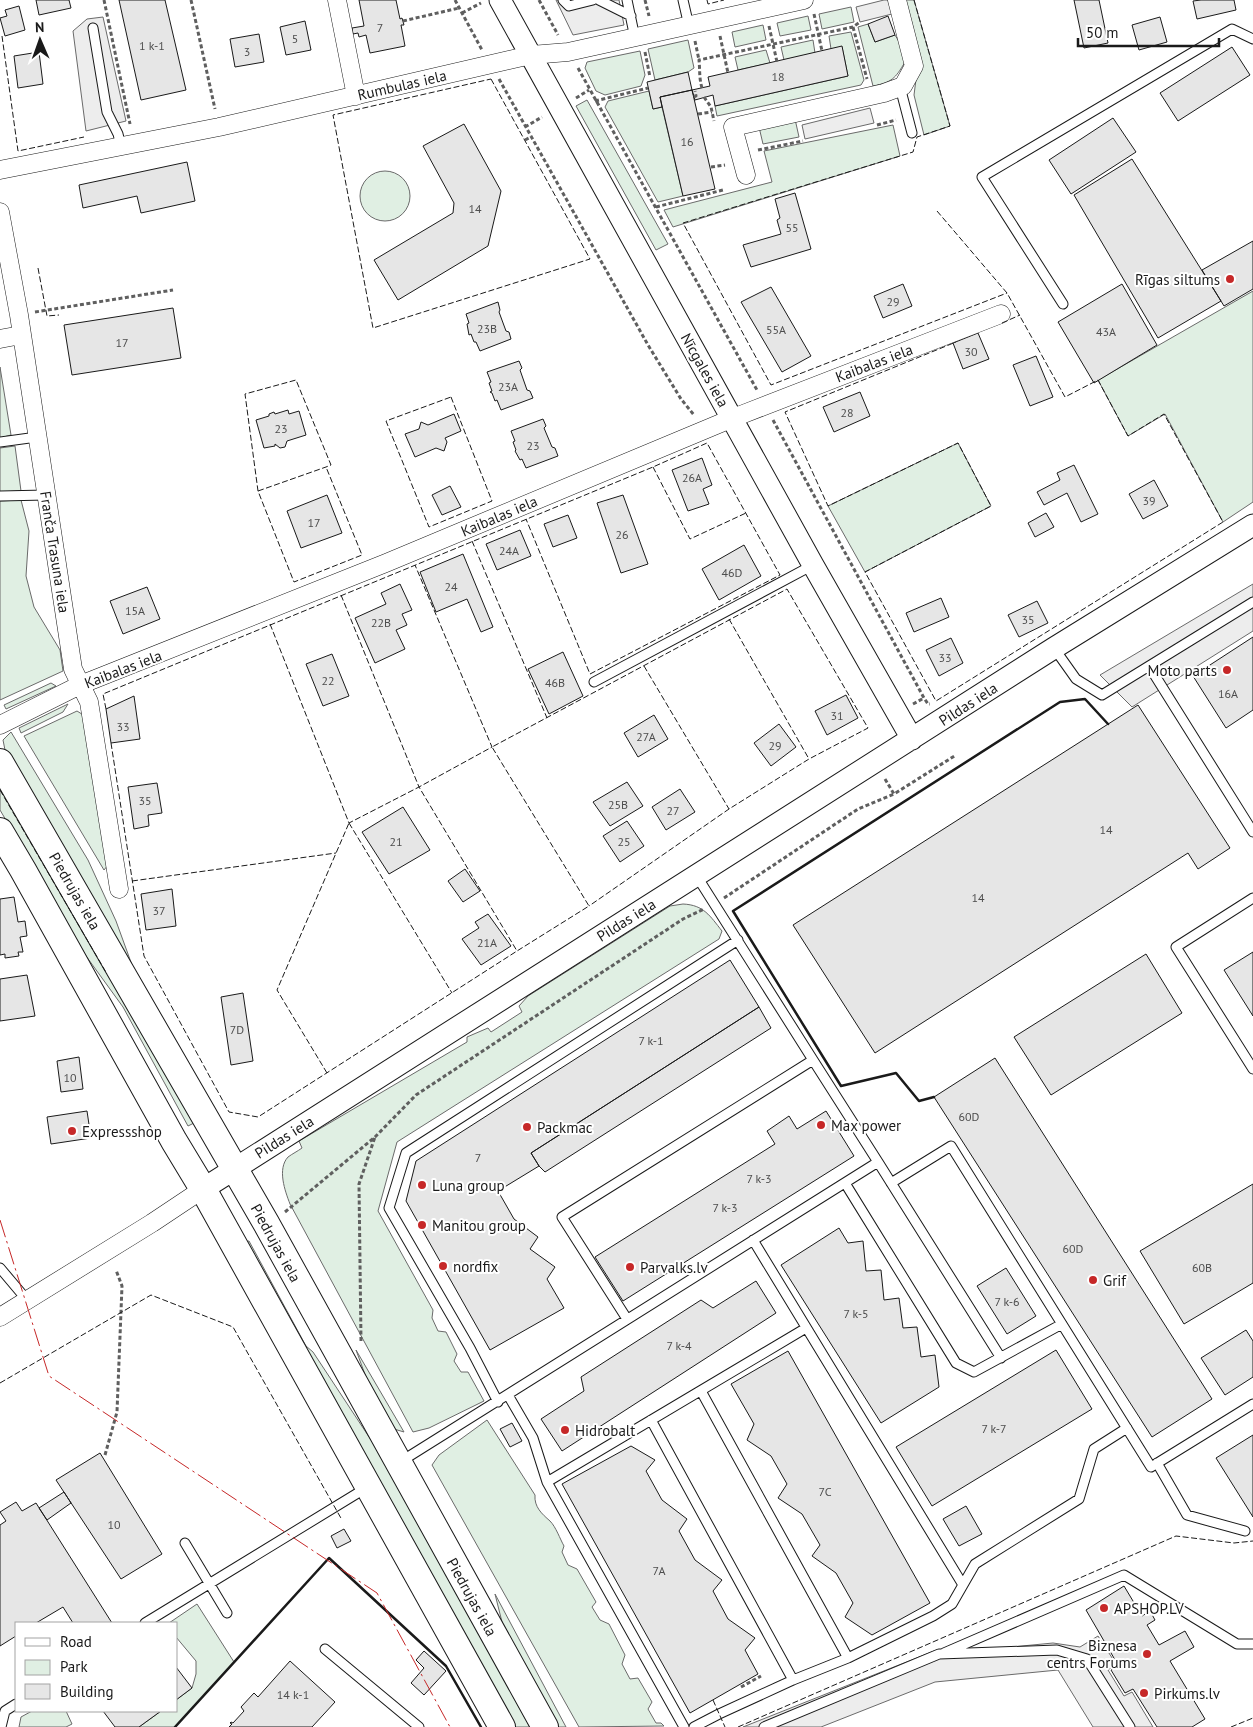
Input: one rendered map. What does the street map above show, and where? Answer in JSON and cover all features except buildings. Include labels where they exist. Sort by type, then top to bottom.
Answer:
[{"type":"main road","name":"Piedrujas iela","points":[[0,762],[234,1168],[545,1727]]},
{"type":"main road","points":[[0,831],[174,1141],[203,1189],[502,1727]]},
{"type":"street","points":[[338,0],[356,96]]},
{"type":"street","name":"Nīcgales iela","points":[[500,0],[813,565],[912,739]]},
{"type":"street","points":[[746,175],[733,127],[884,93],[903,86],[914,66],[898,0]]},
{"type":"street","name":"Rumbulas iela","points":[[0,170],[219,127],[531,55],[639,42],[809,5]]},
{"type":"street","name":"Franča Trasuna iela","points":[[0,212],[73,669],[89,702],[119,889]]},
{"type":"street","name":"Kaibalas iela","points":[[0,725],[80,685],[386,563],[765,405],[1000,314]]},
{"type":"street","points":[[0,339],[21,335]]},
{"type":"street","name":"Pildas iela","points":[[0,1317],[152,1223],[234,1168],[1054,648],[1253,525]]},
{"type":"lane","points":[[563,0],[569,6],[592,0]]},
{"type":"lane","points":[[599,0],[631,16]]},
{"type":"lane","points":[[628,0],[639,42]]},
{"type":"lane","points":[[683,0],[691,31]]},
{"type":"lane","points":[[94,28],[107,112],[118,134],[121,146]]},
{"type":"lane","points":[[1062,304],[982,176],[1232,29],[1253,39]]},
{"type":"lane","points":[[900,87],[912,133]]},
{"type":"lane","points":[[0,442],[37,437]]},
{"type":"lane","points":[[0,496],[46,494]]},
{"type":"lane","points":[[594,682],[813,565]]},
{"type":"lane","points":[[1054,648],[1076,679],[1102,694],[1253,602]]},
{"type":"lane","points":[[1149,666],[1253,832]]},
{"type":"lane","points":[[696,875],[1001,1358]]},
{"type":"lane","points":[[1253,898],[1176,947],[1253,1069]]},
{"type":"lane","points":[[498,1402],[470,1348],[389,1208],[406,1153],[738,940]]},
{"type":"lane","points":[[627,1320],[562,1217],[813,1060]]},
{"type":"lane","points":[[891,1183],[951,1146],[1150,1467],[1253,1404]]},
{"type":"lane","points":[[398,1464],[878,1162]]},
{"type":"lane","points":[[845,1183],[956,1363],[974,1372],[1062,1324]]},
{"type":"lane","points":[[753,1240],[963,1584]]},
{"type":"lane","points":[[0,1268],[27,1300]]},
{"type":"lane","points":[[547,1482],[806,1328]]},
{"type":"lane","points":[[701,1391],[848,1658]]},
{"type":"lane","points":[[508,1395],[533,1438],[547,1482],[684,1727]]},
{"type":"lane","points":[[651,1420],[792,1680]]},
{"type":"lane","points":[[694,1727],[792,1680],[848,1658],[933,1616],[952,1604],[975,1564],[1079,1499],[1094,1449],[1127,1428]]},
{"type":"lane","points":[[1157,1463],[1187,1515],[1245,1531]]},
{"type":"lane","points":[[147,1622],[368,1487]]},
{"type":"lane","points":[[185,1544],[227,1613]]},
{"type":"lane","points":[[764,1727],[1124,1575],[1236,1644],[1253,1644]]},
{"type":"lane","points":[[326,1649],[419,1727]]},
{"type":"lane","points":[[939,1654],[1057,1650],[1087,1659],[1130,1727]]},
{"type":"lane","points":[[1,1727],[6,1711],[15,1705]]},
{"type":"path","points":[[104,0],[131,128]]},
{"type":"path","points":[[191,0],[219,127]]},
{"type":"path","points":[[455,0],[648,345],[681,398],[706,429]]},
{"type":"path","points":[[462,13],[486,0]]},
{"type":"path","points":[[539,0],[656,207],[924,698]]},
{"type":"path","points":[[645,0],[650,24]]},
{"type":"path","points":[[809,5],[822,51]]},
{"type":"path","points":[[403,21],[460,8]]},
{"type":"path","points":[[768,20],[776,62]]},
{"type":"path","points":[[699,60],[853,27],[860,22]]},
{"type":"path","points":[[853,27],[868,86]]},
{"type":"path","points":[[719,30],[728,73]]},
{"type":"path","points":[[691,31],[699,60],[699,78],[702,88]]},
{"type":"path","points":[[639,42],[650,77]]},
{"type":"path","points":[[595,101],[648,88]]},
{"type":"path","points":[[694,97],[696,96],[695,91]]},
{"type":"path","points":[[704,97],[711,107],[714,121]]},
{"type":"path","points":[[698,114],[712,112]]},
{"type":"path","points":[[878,125],[900,120]]},
{"type":"path","points":[[525,140],[531,137]]},
{"type":"path","points":[[740,154],[803,141]]},
{"type":"path","points":[[711,168],[725,164]]},
{"type":"path","points":[[656,207],[724,190]]},
{"type":"path","points":[[42,310],[173,290]]},
{"type":"path","points":[[288,1210],[375,1137],[416,1095],[683,919],[715,904],[858,809],[894,794],[956,755]]},
{"type":"path","points":[[875,762],[894,794]]},
{"type":"path","points":[[361,1341],[359,1184],[375,1137]]},
{"type":"path","points":[[105,1456],[117,1412],[122,1286],[116,1270]]},
{"type":"green space","points":[[904,0],[914,0],[950,126],[924,135],[914,95],[918,64]]},
{"type":"green space","points":[[851,7],[854,22],[822,29],[819,14]]},
{"type":"green space","points":[[808,16],[811,30],[780,36],[777,23]]},
{"type":"green space","points":[[868,24],[875,42],[895,35],[901,45],[905,62],[892,79],[873,86],[858,27]]},
{"type":"green space","points":[[763,25],[766,40],[735,47],[732,32]]},
{"type":"green space","points":[[851,32],[864,80],[861,85],[717,116],[715,106],[848,76],[842,47],[831,49],[829,36]]},
{"type":"green space","points":[[688,40],[694,68],[688,72],[655,80],[648,49]]},
{"type":"green space","points":[[813,40],[815,53],[784,60],[781,47]]},
{"type":"green space","points":[[766,50],[770,63],[738,70],[735,57]]},
{"type":"green space","points":[[640,51],[645,75],[641,86],[605,95],[596,91],[585,68],[587,62]]},
{"type":"green space","points":[[649,91],[653,109],[662,107],[683,196],[658,202],[605,107],[608,101]]},
{"type":"green space","points":[[587,100],[668,244],[656,250],[576,106]]},
{"type":"green space","points":[[795,119],[799,137],[763,144],[759,127]]},
{"type":"green space","points":[[893,125],[900,156],[673,227],[664,210],[772,182],[764,151]]},
{"type":"green space","points":[[385,171],[394,173],[405,182],[410,196],[408,205],[399,216],[385,221],[376,219],[365,210],[360,196],[362,187],[371,176]]},
{"type":"green space","points":[[1253,291],[1253,502],[1223,522],[1165,414],[1128,436],[1098,380]]},
{"type":"green space","points":[[0,367],[11,435],[0,438]]},
{"type":"green space","points":[[958,443],[991,506],[865,572],[828,506]]},
{"type":"green space","points":[[15,446],[21,491],[0,492],[0,448]]},
{"type":"green space","points":[[21,500],[29,531],[26,576],[34,607],[60,650],[63,671],[0,700],[0,501]]},
{"type":"green space","points":[[51,683],[56,686],[6,709],[4,705]]},
{"type":"green space","points":[[68,704],[63,712],[21,733],[19,728]]},
{"type":"green space","points":[[77,711],[85,716],[108,865],[104,870],[24,736]]},
{"type":"green space","points":[[11,732],[88,860],[116,921],[136,976],[5,750],[3,740]]},
{"type":"green space","points":[[0,785],[194,1123],[188,1126],[123,1007],[86,956],[0,810]]},
{"type":"green space","points":[[683,904],[706,912],[722,931],[719,939],[397,1142],[378,1211],[433,1310],[432,1318],[438,1331],[446,1332],[457,1354],[454,1361],[461,1372],[468,1372],[484,1401],[429,1428],[413,1432],[290,1204],[282,1174],[285,1162],[288,1157],[302,1148],[299,1141],[467,1042],[467,1037],[488,1028],[491,1032],[522,1012],[519,1006],[528,996],[670,906]]},
{"type":"green space","points":[[249,1241],[306,1346],[313,1352],[375,1446],[530,1727],[514,1727],[243,1242]]},
{"type":"green space","points":[[356,1350],[404,1432],[394,1429],[370,1388]]},
{"type":"green space","points":[[487,1420],[535,1495],[539,1510],[556,1530],[564,1546],[562,1552],[568,1565],[577,1569],[596,1602],[592,1607],[600,1620],[609,1624],[625,1655],[622,1664],[630,1679],[638,1678],[652,1702],[648,1709],[656,1723],[661,1723],[664,1726],[579,1727],[432,1465],[439,1455]]},
{"type":"green space","points":[[495,1594],[566,1727],[556,1727],[504,1630]]},
{"type":"green space","points":[[197,1604],[234,1662],[175,1727],[139,1727],[160,1712],[178,1712],[178,1698],[192,1688],[196,1674],[196,1661],[178,1639],[178,1622],[170,1622]]},
{"type":"green space","points":[[30,1712],[66,1712],[72,1724],[66,1727],[19,1727],[21,1717]]},
{"type":"shaded area","points":[[556,0],[619,0],[624,25],[573,35]]},
{"type":"shaded area","points":[[884,0],[892,0],[896,13],[860,22],[856,7]]},
{"type":"shaded area","points":[[103,17],[126,121],[86,131],[73,31],[87,19]]},
{"type":"shaded area","points":[[870,108],[874,123],[805,139],[802,125]]},
{"type":"shaded area","points":[[1253,584],[1253,631],[1132,707],[1100,675]]},
{"type":"shaded area","points":[[1098,1636],[1116,1664],[1108,1670],[1124,1696],[1132,1692],[1153,1727],[1093,1727],[1058,1670],[935,1682],[821,1727],[743,1727],[934,1651],[939,1654],[1053,1643],[1080,1647]]},
{"type":"fence","points":[[707,0],[708,4],[724,0]]},
{"type":"fence","points":[[914,0],[950,126],[917,137],[913,152],[683,223],[771,385],[1007,293]]},
{"type":"fence","points":[[2,36],[18,151],[84,137]]},
{"type":"fence","points":[[491,79],[590,259],[373,328],[333,115],[491,79]]},
{"type":"fence","points":[[937,211],[1007,293],[1065,397],[1098,380],[1128,436],[1164,414],[1223,522],[936,701],[865,572],[991,506],[958,443],[828,506],[785,412],[956,342]]},
{"type":"fence","points":[[38,268],[47,316],[59,315]]},
{"type":"fence","points":[[1002,323],[1020,315]]},
{"type":"fence","points":[[258,491],[331,465],[296,380],[245,394],[258,491],[294,582],[362,555],[326,467]]},
{"type":"fence","points":[[451,397],[492,501],[429,527],[386,421],[451,397]]},
{"type":"fence","points":[[106,709],[103,694],[707,443],[780,575],[590,674],[526,519]]},
{"type":"fence","points":[[653,467],[690,539],[746,513]]},
{"type":"fence","points":[[472,541],[547,718]]},
{"type":"fence","points":[[341,595],[419,787],[492,747],[415,565]]},
{"type":"fence","points":[[270,624],[349,823],[419,787],[517,951],[589,906],[492,747],[787,589],[868,728],[809,759],[729,809],[589,906]]},
{"type":"fence","points":[[729,619],[809,759]]},
{"type":"fence","points":[[644,666],[729,809]]},
{"type":"fence","points":[[111,743],[144,956],[229,1112],[258,1117],[517,951]]},
{"type":"fence","points":[[0,790],[107,974]]},
{"type":"fence","points":[[349,823],[452,993]]},
{"type":"fence","points":[[327,1073],[277,990],[349,823]]},
{"type":"fence","points":[[132,881],[336,853]]},
{"type":"fence","points":[[0,1383],[151,1295],[233,1327],[342,1520]]},
{"type":"fence","points":[[738,1727],[1176,1536],[1234,1543],[1253,1541]]},
{"type":"fence","points":[[713,1700],[725,1727]]},
{"type":"fence","points":[[1231,1727],[1253,1718]]},
{"type":"wall","points":[[934,1097],[919,1101],[896,1073],[841,1086],[733,911],[1060,702],[1085,699],[1108,724]]},
{"type":"wall","points":[[175,1727],[329,1558],[446,1666],[481,1727]]},
{"type":"power","points":[[0,1220],[49,1376],[377,1593],[450,1727]]},
{"type":"place","name":"Rīgas siltums","points":[[1230,279]]},
{"type":"place","name":"Moto parts","points":[[1227,670]]},
{"type":"place","name":"Max power","points":[[821,1125]]},
{"type":"place","name":"Packmac","points":[[527,1127]]},
{"type":"place","name":"Expressshop","points":[[72,1131]]},
{"type":"place","name":"Luna group","points":[[422,1185]]},
{"type":"place","name":"Manitou group","points":[[422,1225]]},
{"type":"place","name":"nordfix","points":[[443,1266]]},
{"type":"place","name":"Parvalks.lv","points":[[630,1267]]},
{"type":"place","name":"Grif","points":[[1093,1280]]},
{"type":"place","name":"Hidrobalt","points":[[565,1430]]},
{"type":"place","name":"APSHOP.LV","points":[[1104,1608]]},
{"type":"place","name":"Biznesa centrs Forums","points":[[1147,1654]]},
{"type":"place","name":"Pirkums.lv","points":[[1144,1693]]}]
